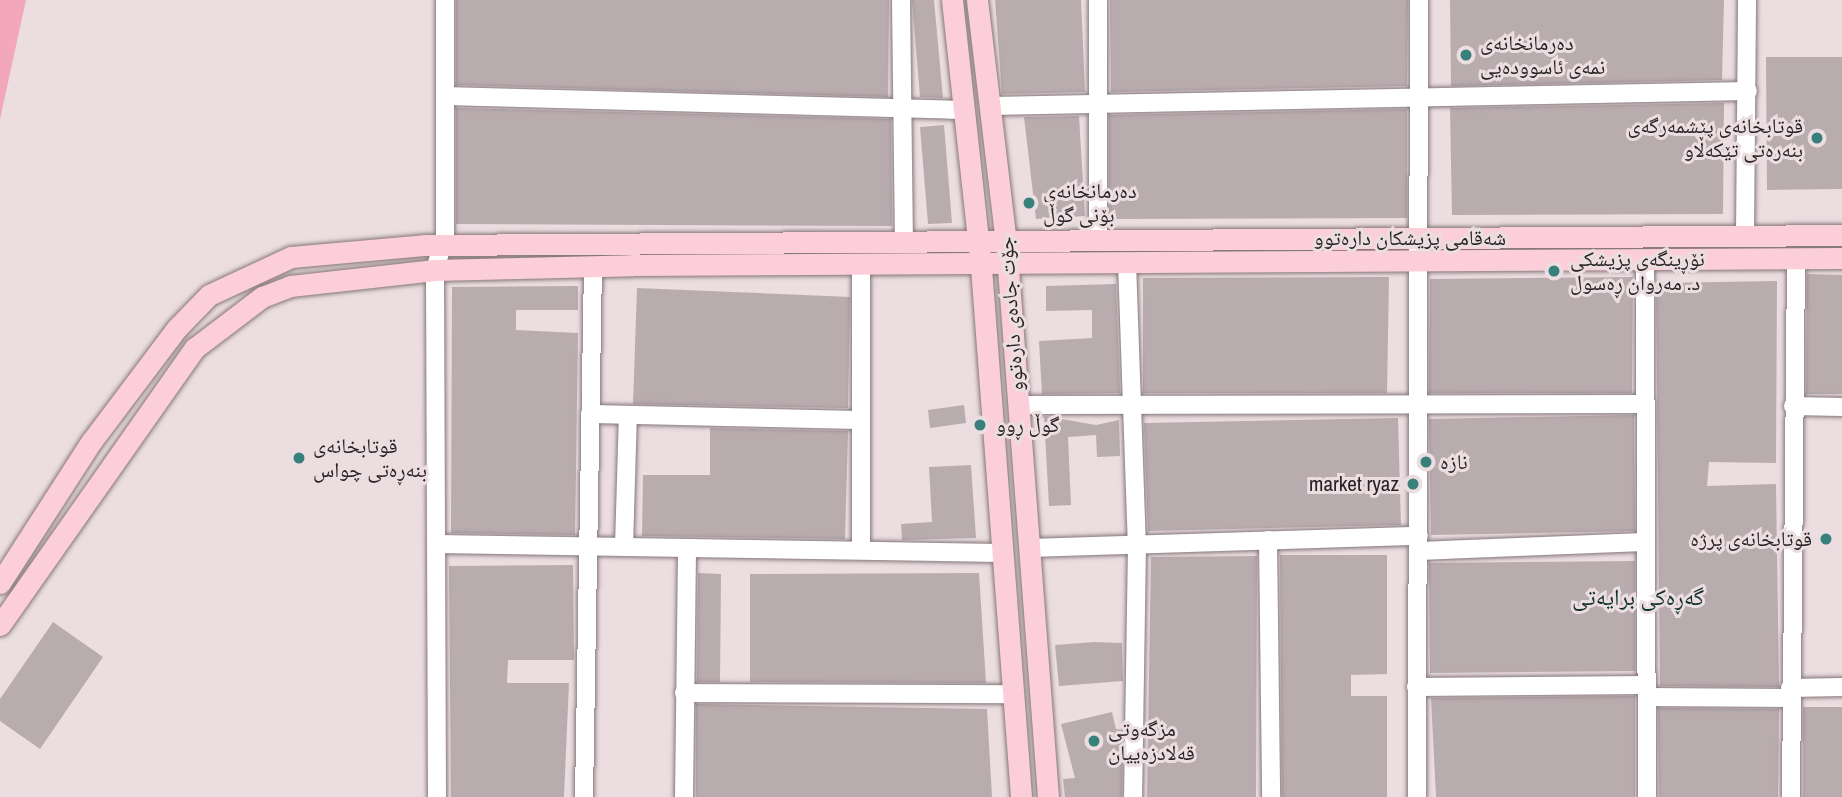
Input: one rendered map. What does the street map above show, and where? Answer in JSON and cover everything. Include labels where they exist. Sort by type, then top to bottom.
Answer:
[{"type":"main road","name":"جۆت جادەی دارەتوو","points":[[952,0],[962,110],[979,242],[1020,797]]},
{"type":"main road","name":"جۆت جادەی دارەتوو","points":[[977,0],[1008,264],[1048,797]]},
{"type":"main road","name":"شەقامی پزیشکان دارەتوو","points":[[0,583],[131,386],[209,295],[291,257],[443,246],[1842,234]]},
{"type":"main road","points":[[1795,235],[1796,259]]},
{"type":"main road","name":"شەقامی پزیشکان دارەتوو","points":[[0,625],[195,348],[226,321],[290,286],[435,270],[1842,258]]},
{"type":"street","points":[[437,797],[435,270],[443,246],[445,0]]},
{"type":"street","points":[[901,0],[904,242]]},
{"type":"street","points":[[1098,0],[1094,101],[1098,241]]},
{"type":"street","points":[[1417,797],[1419,544],[1415,404],[1419,0]]},
{"type":"street","points":[[1745,235],[1747,0]]},
{"type":"street","points":[[991,106],[1094,101],[1748,91]]},
{"type":"street","points":[[445,96],[904,106],[962,110]]},
{"type":"street","points":[[1645,259],[1643,542],[1647,797]]},
{"type":"street","points":[[1791,797],[1796,259]]},
{"type":"street","points":[[1127,262],[1129,407],[1137,545],[1133,797]]},
{"type":"street","points":[[861,266],[861,550]]},
{"type":"street","points":[[584,797],[593,268]]},
{"type":"street","points":[[1018,405],[1129,407],[1646,404]]},
{"type":"street","points":[[1793,406],[1842,407]]},
{"type":"street","points":[[590,414],[860,420]]},
{"type":"street","points":[[624,547],[628,415]]},
{"type":"street","points":[[1029,548],[1268,540],[1419,544],[1643,542]]},
{"type":"street","points":[[1268,540],[1271,797]]},
{"type":"street","points":[[438,544],[1001,553]]},
{"type":"street","points":[[684,797],[687,548]]},
{"type":"street","points":[[1416,687],[1790,693],[1842,687]]},
{"type":"street","points":[[684,693],[1012,694]]},
{"type":"shaded area","points":[[0,0],[26,0],[0,119]]},
{"type":"building","points":[[456,0],[889,0],[888,97],[456,85]]},
{"type":"building","points":[[912,0],[934,0],[943,98],[920,97]]},
{"type":"building","points":[[995,0],[1081,0],[1085,92],[1002,94]]},
{"type":"building","points":[[1110,0],[1408,0],[1407,86],[1111,92]]},
{"type":"building","points":[[1450,0],[1724,0],[1722,80],[1451,86]]},
{"type":"building","points":[[1766,57],[1842,57],[1842,189],[1767,190]]},
{"type":"building","points":[[1724,103],[1723,214],[1452,215],[1450,108]]},
{"type":"building","points":[[456,108],[891,119],[892,226],[456,224]]},
{"type":"building","points":[[1407,109],[1407,218],[1109,219],[1109,115]]},
{"type":"building","points":[[1079,116],[1085,216],[1036,219],[1024,117]]},
{"type":"building","points":[[944,125],[952,223],[928,224],[920,127]]},
{"type":"building","points":[[1807,274],[1842,275],[1842,394],[1806,394]]},
{"type":"building","points":[[1389,277],[1387,393],[1143,393],[1143,278]]},
{"type":"building","points":[[1633,277],[1632,393],[1429,393],[1430,279]]},
{"type":"building","points":[[1777,281],[1776,463],[1709,462],[1707,486],[1776,484],[1779,687],[1660,686],[1656,283]]},
{"type":"building","points":[[1116,284],[1120,393],[1042,394],[1039,341],[1092,338],[1092,310],[1046,311],[1046,286]]},
{"type":"building","points":[[578,286],[578,310],[516,310],[516,330],[578,333],[575,535],[451,533],[452,287]]},
{"type":"building","points":[[637,288],[850,297],[848,408],[633,404]]},
{"type":"building","points":[[964,405],[966,423],[930,428],[928,410]]},
{"type":"building","points":[[1634,415],[1635,531],[1431,535],[1429,419]]},
{"type":"building","points":[[1044,416],[1096,425],[1119,420],[1120,456],[1097,457],[1096,435],[1068,437],[1071,505],[1049,506]]},
{"type":"building","points":[[1398,418],[1401,525],[1148,531],[1144,423]]},
{"type":"building","points":[[710,428],[848,431],[845,539],[642,536],[643,475],[710,475]]},
{"type":"building","points":[[971,465],[976,538],[902,540],[901,524],[932,522],[929,467]]},
{"type":"building","points":[[1280,555],[1387,555],[1387,674],[1351,675],[1351,696],[1387,696],[1387,797],[1282,797]]},
{"type":"building","points":[[1257,556],[1256,797],[1147,797],[1151,557]]},
{"type":"building","points":[[1635,561],[1635,671],[1430,673],[1429,563]]},
{"type":"building","points":[[573,565],[574,660],[508,660],[507,683],[569,683],[564,797],[451,797],[449,566]]},
{"type":"building","points":[[698,573],[721,574],[720,682],[697,682]]},
{"type":"building","points":[[979,573],[986,683],[750,682],[750,574]]},
{"type":"building","points":[[53,622],[103,657],[40,749],[0,721],[0,699]]},
{"type":"building","points":[[1122,643],[1123,681],[1059,686],[1055,645]]},
{"type":"building","points":[[1635,696],[1635,797],[1436,797],[1431,698]]},
{"type":"building","points":[[696,704],[987,709],[992,797],[696,797]]},
{"type":"building","points":[[1803,707],[1842,707],[1842,797],[1803,797]]},
{"type":"building","points":[[1658,708],[1779,709],[1778,797],[1659,797]]},
{"type":"building","name":"مزگەوتی قەلادزەییان","points":[[1112,712],[1116,729],[1123,730],[1122,797],[1065,797],[1063,779],[1075,778],[1061,724]]},
{"type":"place","name":"دەرمانخانەی نمەی ئاسوودەیی","points":[[1466,55]]},
{"type":"place","name":"قوتابخانەی پێشمەرگەی بنەرەتی تێکەڵاو","points":[[1817,138]]},
{"type":"place","name":"دەرمانخانەی بۆنی گوڵ","points":[[1029,203]]},
{"type":"place","name":"نۆڕینگەی پزیشکی د. مەروان ڕەسول","points":[[1554,271]]},
{"type":"place","name":"گوڵ ڕوو","points":[[980,425]]},
{"type":"place","name":"قوتابخانەی بنەڕەتی چواس","points":[[299,458]]},
{"type":"place","name":"نازە","points":[[1426,462]]},
{"type":"place","name":"market ryaz","points":[[1413,484]]},
{"type":"place","name":"قوتابخانەی پرژە","points":[[1826,539]]},
{"type":"place","name":"مزگەوتی قەلادزەییان","points":[[1094,741]]},
{"type":"district","name":"گەڕەکی برایەتی","points":[[1638,597]]}]
